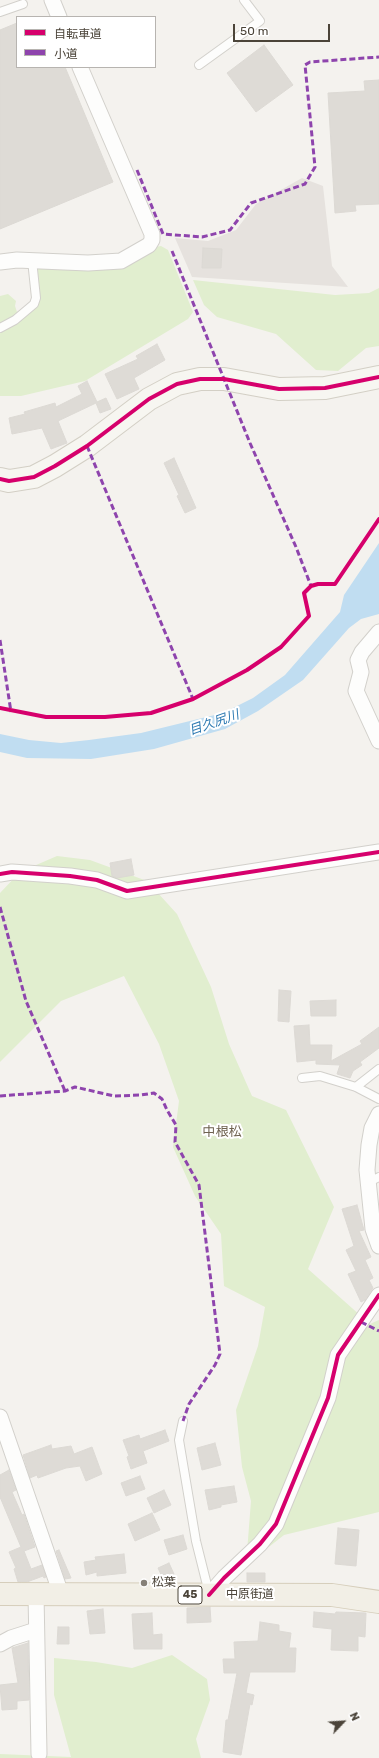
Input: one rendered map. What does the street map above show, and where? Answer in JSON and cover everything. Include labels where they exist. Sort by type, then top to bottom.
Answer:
[{"type":"main road","name":"中原街道","points":[[0,1594],[332,1595],[379,1602]]},
{"type":"street","points":[[52,0],[59,16]]},
{"type":"street","points":[[0,262],[32,260],[88,263],[121,261],[149,245],[152,240],[152,234],[80,68]]},
{"type":"street","points":[[0,479],[9,481],[34,477],[55,466],[87,446],[149,399],[177,384],[200,379],[224,379],[279,388],[325,388],[379,377]]},
{"type":"street","points":[[379,632],[362,652],[358,660],[360,672],[356,691],[379,741]]},
{"type":"street","points":[[0,874],[12,872],[70,876],[97,880],[127,890],[379,852]]},
{"type":"street","points":[[379,1114],[372,1128],[368,1145],[367,1170],[374,1180],[373,1229],[379,1246]]},
{"type":"street","points":[[209,1595],[224,1578],[260,1544],[276,1524],[328,1398],[338,1355],[379,1295]]},
{"type":"street","points":[[0,1417],[61,1594]]},
{"type":"street","points":[[36,1594],[39,1754]]},
{"type":"street","points":[[0,1644],[12,1638],[36,1630]]},
{"type":"lane","points":[[199,65],[260,21],[244,0]]},
{"type":"lane","points":[[0,12],[23,4]]},
{"type":"lane","points":[[0,328],[15,320],[34,304],[36,298],[32,260]]},
{"type":"lane","points":[[356,1087],[379,1069]]},
{"type":"lane","points":[[302,1078],[320,1076],[356,1087],[379,1099]]},
{"type":"lane","points":[[183,1421],[180,1440],[196,1541],[209,1595]]},
{"type":"shaded area","points":[[302,178],[323,186],[332,266],[348,287],[192,277],[175,238],[208,241],[236,230],[256,204]]},
{"type":"green space","points":[[161,246],[168,250],[193,312],[188,319],[85,381],[21,396],[0,396],[0,296],[8,294],[16,301],[15,306],[17,312],[28,308],[31,301],[35,267],[119,261],[148,248]]},
{"type":"green space","points":[[193,280],[335,295],[369,293],[379,288],[379,346],[366,348],[338,371],[316,370],[276,334],[217,317],[204,305]]},
{"type":"green space","points":[[57,856],[90,860],[147,881],[177,914],[211,987],[229,1044],[252,1096],[286,1110],[334,1207],[308,1269],[370,1324],[379,1320],[379,1512],[284,1535],[246,1565],[251,1501],[242,1467],[236,1410],[258,1346],[265,1307],[224,1286],[221,1234],[195,1196],[173,1147],[179,1101],[159,1044],[124,976],[61,1001],[0,1062],[0,893],[20,872]]},
{"type":"green space","points":[[172,1655],[207,1679],[210,1700],[196,1739],[201,1758],[0,1758],[0,1754],[71,1757],[54,1695],[54,1658],[96,1662],[132,1668]]},
{"type":"water","name":"目久尻川","points":[[379,543],[379,614],[361,619],[349,628],[303,680],[258,711],[225,729],[154,749],[91,759],[27,758],[0,752],[0,734],[29,740],[61,743],[141,733],[223,713],[253,698],[285,675],[340,612],[344,595]]},
{"type":"building","points":[[16,23],[16,68],[65,68],[113,182],[0,229],[0,30]]},
{"type":"building","points":[[264,45],[293,85],[256,112],[227,73]]},
{"type":"building","points":[[379,80],[379,204],[355,205],[356,211],[335,213],[328,93],[365,91],[364,81]]},
{"type":"building","points":[[203,248],[222,249],[221,268],[202,268]]},
{"type":"building","points":[[157,344],[165,360],[134,378],[139,389],[117,399],[105,374],[138,359],[136,356]]},
{"type":"building","points":[[87,381],[97,402],[106,398],[111,409],[100,413],[96,403],[58,421],[67,443],[51,449],[42,428],[12,434],[9,418],[55,403],[56,407],[82,394],[78,386]]},
{"type":"building","points":[[174,458],[196,508],[185,513],[177,496],[179,495],[164,463]]},
{"type":"building","points":[[131,859],[134,875],[117,878],[112,876],[110,863]]},
{"type":"building","points":[[279,990],[291,991],[289,1022],[278,1021]]},
{"type":"building","points":[[336,1000],[336,1016],[311,1016],[310,1001]]},
{"type":"building","points":[[309,1025],[310,1045],[332,1045],[331,1061],[362,1044],[360,1041],[379,1027],[379,1048],[360,1062],[362,1065],[353,1071],[350,1078],[337,1074],[340,1065],[316,1064],[316,1060],[297,1062],[294,1026]]},
{"type":"building","points":[[357,1205],[364,1230],[359,1231],[371,1257],[365,1260],[373,1278],[369,1280],[373,1288],[365,1300],[361,1302],[348,1274],[356,1271],[346,1250],[354,1246],[342,1209]]},
{"type":"building","points":[[165,1430],[169,1441],[143,1451],[147,1463],[131,1469],[127,1457],[129,1456],[123,1440],[139,1435],[140,1439]]},
{"type":"building","points":[[215,1443],[221,1465],[202,1470],[197,1448]]},
{"type":"building","points":[[51,1445],[52,1449],[71,1446],[74,1454],[92,1447],[102,1474],[86,1481],[80,1466],[66,1468],[38,1478],[37,1475],[30,1478],[23,1455]]},
{"type":"building","points":[[9,1470],[16,1490],[12,1492],[22,1515],[24,1514],[35,1547],[24,1551],[31,1569],[42,1565],[46,1577],[44,1578],[43,1576],[27,1582],[18,1582],[14,1569],[16,1568],[9,1552],[21,1547],[0,1497],[0,1475]]},
{"type":"building","points":[[140,1476],[145,1489],[126,1496],[121,1483]]},
{"type":"building","points":[[234,1486],[237,1502],[221,1505],[221,1507],[209,1510],[205,1490]]},
{"type":"building","points":[[164,1490],[171,1505],[154,1513],[147,1498]]},
{"type":"building","points":[[152,1513],[160,1530],[135,1541],[128,1524]]},
{"type":"building","points":[[338,1528],[359,1530],[356,1566],[335,1564]]},
{"type":"building","points":[[183,1535],[187,1549],[169,1555],[164,1540]]},
{"type":"building","points":[[59,1550],[71,1578],[65,1579],[56,1551]]},
{"type":"building","points":[[124,1554],[126,1573],[97,1576],[97,1572],[86,1575],[84,1562],[96,1560],[95,1557]]},
{"type":"building","points":[[169,1563],[174,1574],[163,1579],[158,1568]]},
{"type":"building","points":[[247,1573],[265,1573],[265,1582],[247,1582]]},
{"type":"building","points":[[210,1607],[211,1622],[187,1623],[187,1608]]},
{"type":"building","points":[[103,1609],[105,1633],[90,1634],[87,1611]]},
{"type":"building","points":[[314,1612],[335,1614],[336,1612],[366,1613],[365,1637],[358,1636],[358,1651],[331,1650],[332,1629],[313,1627]]},
{"type":"building","points":[[152,1613],[153,1635],[162,1634],[162,1649],[134,1649],[132,1614]]},
{"type":"building","points":[[260,1622],[279,1625],[279,1631],[291,1633],[289,1648],[296,1648],[295,1672],[250,1672],[246,1693],[254,1695],[252,1705],[250,1704],[241,1755],[223,1752],[226,1720],[228,1720],[237,1673],[224,1673],[223,1659],[235,1659],[234,1642],[258,1641]]},
{"type":"building","points":[[58,1627],[69,1627],[69,1644],[57,1644]]},
{"type":"building","points":[[28,1643],[29,1700],[17,1701],[17,1709],[2,1710],[0,1685],[18,1683],[12,1648]]},
{"type":"marked path","points":[[137,170],[163,234],[202,237],[230,230],[251,203],[305,184],[315,167],[305,65],[310,62],[379,57]]},
{"type":"marked path","points":[[172,251],[250,443],[296,547],[311,586]]},
{"type":"marked path","points":[[87,446],[193,699]]},
{"type":"marked path","points":[[0,640],[11,712]]},
{"type":"marked path","points":[[0,907],[26,1001],[65,1091]]},
{"type":"marked path","points":[[0,1096],[65,1091],[75,1087],[114,1096],[154,1093],[162,1099],[176,1125],[175,1142],[199,1185],[220,1354],[215,1365],[189,1404],[183,1421]]},
{"type":"marked path","points":[[361,1322],[379,1331]]},
{"type":"cycle path","points":[[0,479],[9,481],[34,477],[55,466],[87,446],[149,399],[177,384],[200,379],[224,379],[279,389],[325,388],[379,377]]},
{"type":"cycle path","points":[[0,708],[46,717],[105,717],[151,713],[193,699],[247,670],[281,647],[309,616],[304,593],[311,586],[318,584],[335,584],[379,519]]},
{"type":"cycle path","points":[[0,874],[12,872],[70,876],[97,880],[127,891],[379,852]]},
{"type":"cycle path","points":[[209,1595],[224,1578],[260,1544],[276,1524],[328,1398],[338,1355],[379,1295]]},
{"type":"place","name":"松葉","points":[[144,1583]]},
{"type":"district","name":"中根松","points":[[222,1132]]}]
